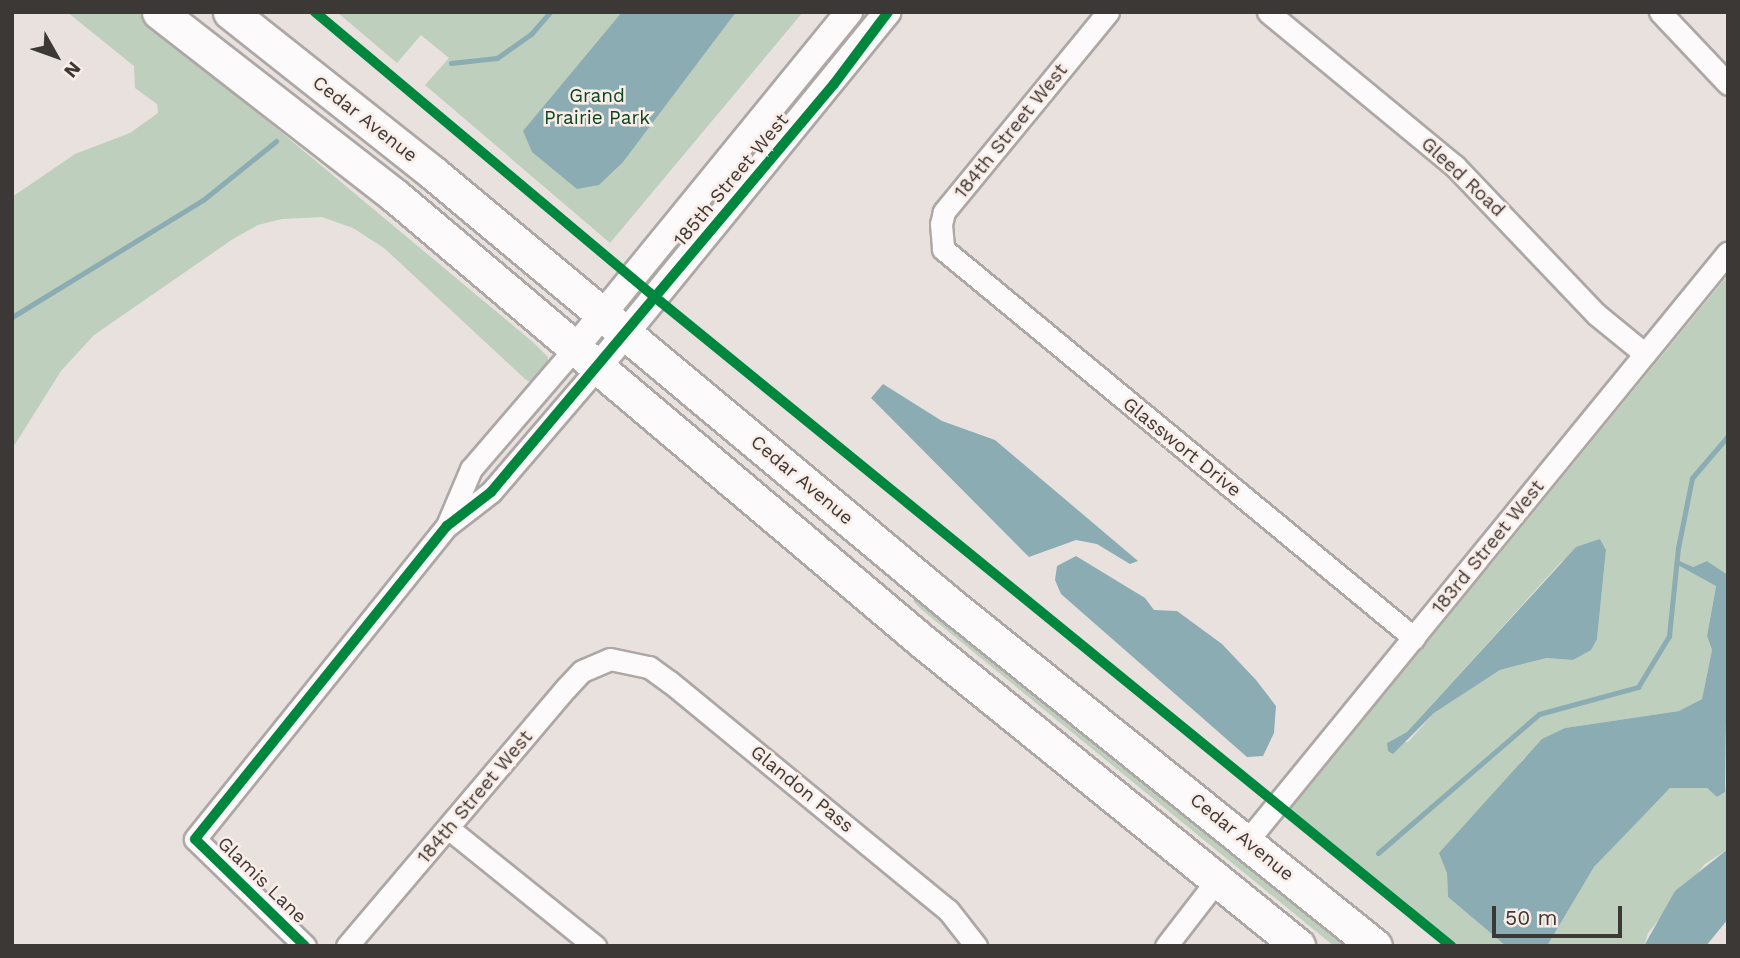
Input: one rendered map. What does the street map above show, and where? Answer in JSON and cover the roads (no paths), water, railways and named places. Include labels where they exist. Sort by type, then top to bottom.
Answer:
[{"type":"main road","points":[[159,12],[394,195],[922,641],[1298,946]]},
{"type":"main road","name":"Cedar Avenue","points":[[230,12],[615,324],[957,610],[1375,946]]},
{"type":"street","name":"185th Street West","points":[[615,324],[849,12]]},
{"type":"street","name":"185th Street West","points":[[586,357],[888,12]]},
{"type":"street","name":"184th Street West","points":[[949,258],[940,236],[944,212],[1108,12]]},
{"type":"street","name":"Gleed Road","points":[[1268,12],[1455,166],[1596,314],[1644,354]]},
{"type":"street","points":[[1660,12],[1728,85]]},
{"type":"street","name":"183rd Street West","points":[[1247,841],[1728,252]]},
{"type":"street","name":"Glasswort Drive","points":[[949,258],[1414,638]]},
{"type":"street","points":[[447,526],[491,492],[586,357]]},
{"type":"street","points":[[447,526],[471,469],[586,357]]},
{"type":"street","name":"Glamis Lane","points":[[305,946],[194,839],[447,526]]},
{"type":"street","name":"184th Street West","points":[[347,946],[566,688],[582,671],[610,659]]},
{"type":"street","name":"Glandon Pass","points":[[610,659],[649,667],[670,682],[948,910],[975,946]]},
{"type":"street","points":[[448,828],[595,946]]},
{"type":"street","points":[[1166,946],[1217,880]]},
{"type":"water","points":[[622,12],[736,12],[623,162],[599,185],[577,189],[532,152],[523,131]]},
{"type":"water","points":[[883,384],[942,421],[995,440],[1138,561],[1130,564],[1097,544],[1076,540],[1029,557],[871,398]]},
{"type":"water","points":[[1600,539],[1606,550],[1597,639],[1591,650],[1573,660],[1547,658],[1500,670],[1434,713],[1393,754],[1388,751],[1387,743],[1407,732],[1576,547]]},
{"type":"water","points":[[1076,556],[1145,598],[1154,610],[1177,611],[1222,644],[1256,680],[1276,706],[1274,733],[1263,756],[1247,757],[1061,594],[1055,580],[1057,566]]},
{"type":"water","points":[[1677,560],[1693,567],[1707,561],[1728,575],[1725,792],[1717,797],[1707,788],[1670,788],[1594,867],[1547,946],[1506,946],[1448,897],[1447,873],[1439,853],[1542,739],[1565,728],[1679,711],[1702,699],[1712,650],[1707,636],[1716,586],[1676,564]]},
{"type":"water","points":[[1728,849],[1728,919],[1706,946],[1644,946],[1675,891]]},
{"type":"waterway","points":[[451,63],[497,58],[531,34],[550,12]]},
{"type":"waterway","points":[[12,317],[203,200],[276,141]]},
{"type":"waterway","points":[[1378,853],[1539,714],[1638,687],[1669,636],[1678,548],[1692,478],[1728,436]]},
{"type":"park label","name":"Grand Prairie Park","points":[[597,107]]}]
